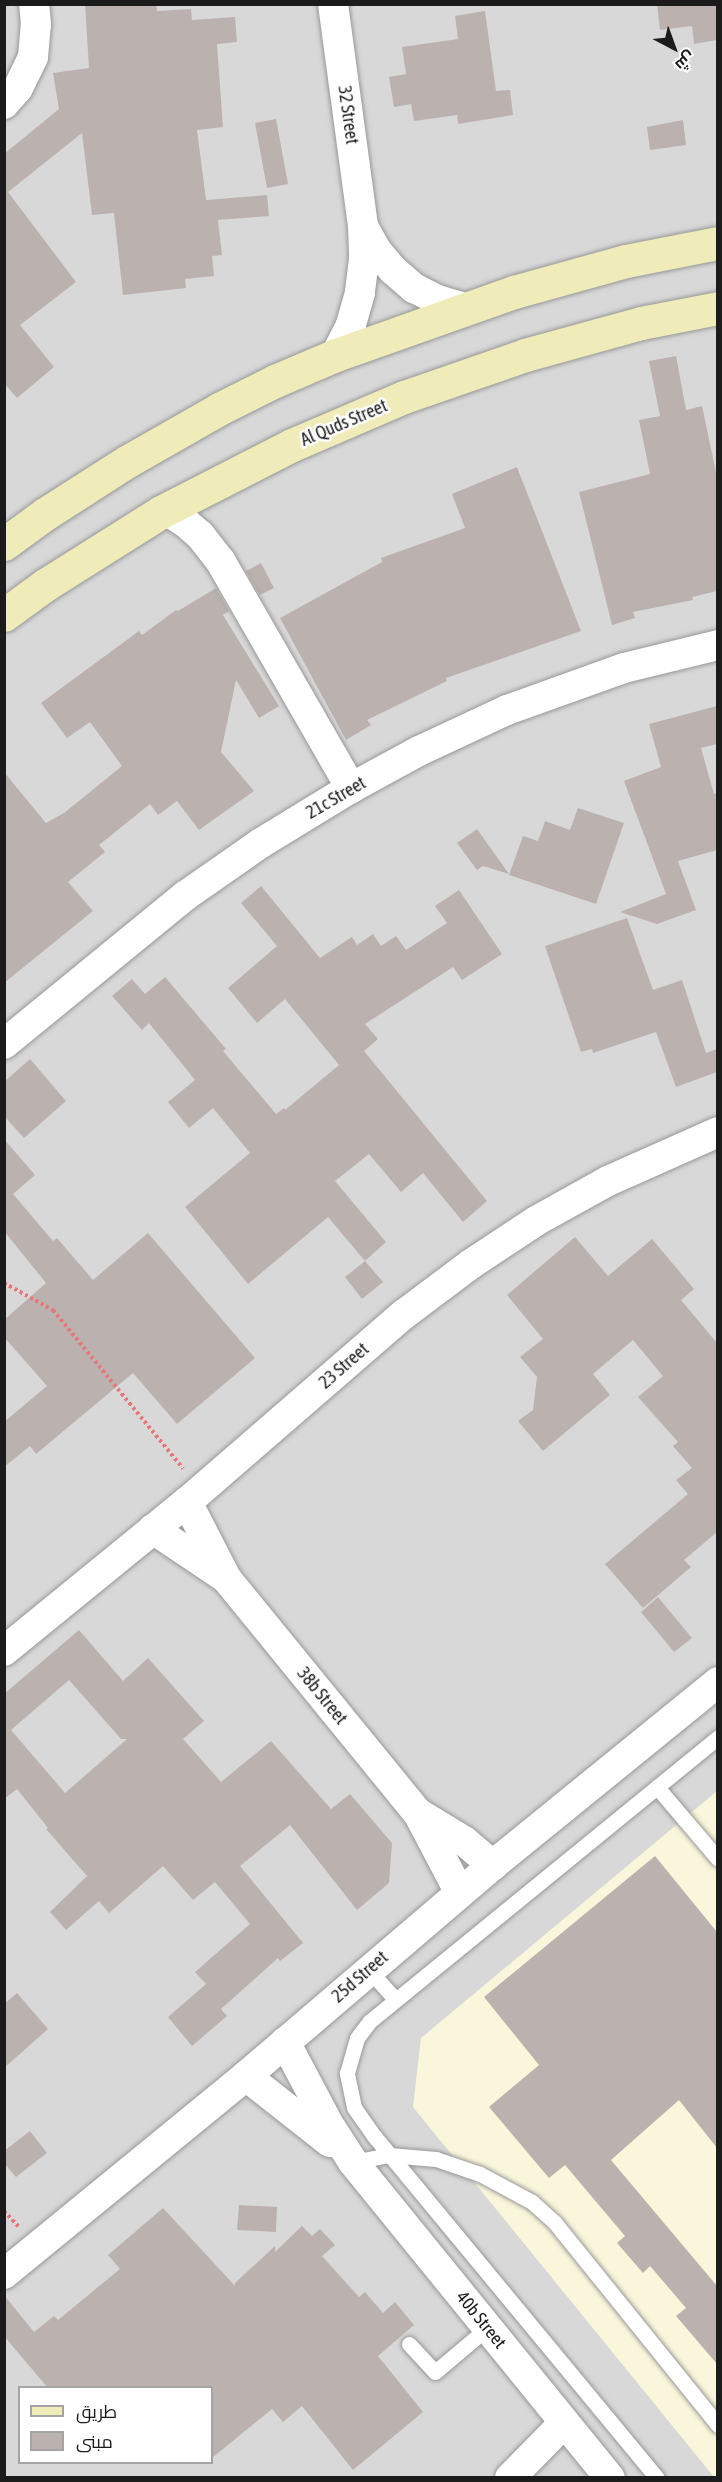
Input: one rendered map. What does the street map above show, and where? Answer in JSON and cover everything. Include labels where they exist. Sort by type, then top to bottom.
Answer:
[{"type":"main road","points":[[4,544],[45,514],[128,461],[219,409],[275,381],[336,355],[465,308],[626,261],[717,243]]},
{"type":"main road","name":"Al Quds Street","points":[[4,615],[65,572],[160,512],[292,445],[404,397],[525,354],[640,323],[717,309]]},
{"type":"main road","points":[[4,568],[180,445],[219,409]]},
{"type":"street","points":[[4,104],[18,88],[33,57],[36,25],[34,4]]},
{"type":"street","name":"32 Street","points":[[336,355],[351,325],[360,293],[364,259],[363,225],[339,8]]},
{"type":"street","name":"32 Street","points":[[363,225],[376,250],[414,288],[438,300],[465,308]]},
{"type":"street","points":[[160,512],[172,514],[200,535],[221,562],[351,788]]},
{"type":"street","name":"21c Street","points":[[4,1044],[185,896],[261,843],[351,788],[419,751],[507,710],[624,668],[717,645]]},
{"type":"street","name":"23 Street","points":[[4,1651],[194,1496],[403,1315],[471,1264],[536,1221],[608,1181],[717,1132]]},
{"type":"street","name":"38b Street","points":[[194,1496],[226,1578]]},
{"type":"street","name":"38b Street","points":[[153,1529],[226,1578],[418,1813],[460,1893]]},
{"type":"street","name":"25d Street","points":[[4,2274],[246,2076],[368,1969],[493,1865],[717,1682]]},
{"type":"street","name":"38b Street","points":[[418,1813],[464,1841],[493,1865]]},
{"type":"street","name":"40b Street","points":[[285,2042],[329,2125],[353,2162],[610,2478]]},
{"type":"street","name":"40b Street","points":[[246,2076],[299,2115],[353,2162]]},
{"type":"street","points":[[510,2478],[572,2432]]},
{"type":"street","points":[[531,2478],[572,2432]]},
{"type":"lane","points":[[657,2478],[389,2155],[354,2107],[347,2073],[357,2038],[370,2021],[717,1737]]},
{"type":"lane","points":[[657,1787],[717,1859]]},
{"type":"lane","points":[[368,1969],[396,1999]]},
{"type":"lane","points":[[353,2162],[389,2155],[424,2157],[458,2166],[532,2202],[555,2223],[717,2426]]},
{"type":"lane","points":[[409,2344],[435,2372],[487,2328]]},
{"type":"path","points":[[4,1283],[53,1310],[194,1496]]},
{"type":"shaded area","points":[[5,5],[717,5],[717,2477],[5,2478]]},
{"type":"shaded area","points":[[717,1791],[717,2477],[714,2477],[413,2107],[421,2038]]},
{"type":"building","points":[[85,4],[156,4],[157,11],[191,9],[192,20],[235,17],[237,42],[217,44],[223,127],[197,130],[206,200],[267,195],[269,216],[218,220],[222,255],[212,256],[214,276],[185,279],[186,288],[123,295],[114,213],[92,215],[82,133],[8,192],[76,282],[20,325],[54,367],[17,398],[4,383],[4,154],[59,109],[53,73],[89,68]]},
{"type":"building","points":[[657,4],[717,4],[717,40],[694,44],[692,26],[660,30]]},
{"type":"building","points":[[485,11],[496,91],[510,90],[513,115],[458,124],[457,115],[414,121],[411,104],[394,107],[389,77],[406,74],[402,47],[458,39],[455,16]]},
{"type":"building","points":[[276,119],[288,184],[267,188],[255,123]]},
{"type":"building","points":[[683,120],[686,145],[650,150],[647,127]]},
{"type":"building","points":[[676,356],[686,410],[702,406],[717,477],[717,591],[692,597],[693,600],[633,612],[635,618],[612,625],[579,492],[650,474],[639,420],[660,416],[649,361]]},
{"type":"building","points":[[517,467],[581,631],[446,678],[447,681],[367,720],[371,725],[346,740],[280,618],[382,562],[381,558],[465,528],[452,494]]},
{"type":"building","points":[[261,563],[274,588],[260,595],[246,571]]},
{"type":"building","points":[[216,588],[229,611],[223,615],[279,706],[259,718],[236,680],[221,752],[254,791],[199,830],[177,801],[158,815],[150,804],[99,845],[105,852],[68,882],[93,911],[4,983],[4,772],[46,823],[64,813],[122,766],[90,722],[67,738],[41,703],[139,631],[142,635],[176,610],[178,611]]},
{"type":"building","points":[[717,706],[717,744],[701,748],[714,794],[717,793],[717,850],[678,861],[696,910],[657,924],[620,912],[666,894],[624,781],[661,767],[649,724]]},
{"type":"building","points":[[578,808],[624,823],[596,904],[509,875],[523,836],[538,841],[545,821],[570,830]]},
{"type":"building","points":[[477,829],[509,874],[483,866],[477,870],[457,843]]},
{"type":"building","points":[[261,886],[320,958],[352,937],[357,945],[373,934],[381,946],[396,936],[406,950],[447,923],[435,906],[459,890],[502,954],[462,980],[453,967],[365,1024],[378,1039],[364,1051],[487,1201],[463,1222],[423,1173],[401,1192],[369,1154],[335,1181],[386,1242],[365,1261],[328,1217],[248,1284],[185,1207],[250,1153],[213,1108],[189,1128],[168,1102],[195,1080],[149,1023],[142,1030],[112,996],[132,979],[145,994],[165,977],[226,1049],[223,1051],[276,1114],[284,1108],[285,1110],[339,1065],[285,999],[257,1023],[228,988],[277,946],[241,903]]},
{"type":"building","points":[[627,918],[653,990],[682,980],[706,1053],[717,1049],[717,1072],[676,1087],[656,1032],[593,1053],[592,1049],[581,1052],[545,946]]},
{"type":"building","points":[[30,1059],[66,1101],[24,1138],[4,1116],[4,1082]]},
{"type":"building","points":[[4,1139],[35,1175],[13,1194],[53,1241],[57,1238],[93,1280],[148,1233],[255,1358],[177,1424],[133,1373],[36,1454],[30,1446],[4,1467],[4,1422],[47,1386],[4,1337],[4,1320],[46,1283],[4,1231]]},
{"type":"building","points":[[575,1237],[608,1276],[652,1239],[694,1289],[681,1300],[717,1343],[717,1532],[684,1560],[691,1567],[643,1608],[605,1564],[688,1494],[676,1480],[692,1468],[673,1446],[678,1442],[638,1397],[663,1376],[633,1340],[593,1374],[610,1395],[543,1451],[518,1421],[533,1410],[537,1377],[520,1357],[543,1339],[507,1295]]},
{"type":"building","points":[[365,1261],[383,1282],[362,1299],[345,1277]]},
{"type":"building","points":[[658,1597],[692,1638],[674,1652],[641,1612]]},
{"type":"building","points":[[79,1630],[123,1681],[148,1658],[204,1721],[183,1739],[221,1782],[271,1741],[331,1809],[350,1794],[392,1843],[389,1883],[357,1910],[290,1825],[240,1866],[303,1943],[280,1961],[278,1958],[221,2009],[227,2016],[192,2046],[168,2017],[206,1984],[195,1972],[250,1924],[215,1882],[193,1900],[163,1866],[109,1913],[99,1901],[66,1930],[50,1912],[87,1876],[46,1829],[48,1828],[17,1789],[4,1799],[4,1694]],"holes":[[[69,1680],[121,1739],[127,1739],[65,1793],[11,1730]]]},
{"type":"building","points":[[655,1856],[717,1932],[717,2148],[679,2100],[611,2160],[717,2286],[717,2364],[676,2316],[686,2308],[650,2266],[643,2273],[617,2243],[625,2236],[565,2165],[549,2178],[489,2107],[539,2065],[484,1997]]},
{"type":"building","points":[[17,1993],[48,2029],[4,2068],[4,2004]]},
{"type":"building","points":[[30,2131],[47,2153],[16,2177],[4,2163],[4,2151]]},
{"type":"building","points":[[239,2205],[277,2207],[276,2232],[237,2230]]},
{"type":"building","points":[[163,2208],[235,2286],[235,2283],[275,2246],[275,2252],[302,2226],[312,2236],[320,2229],[335,2245],[322,2256],[359,2297],[365,2292],[383,2313],[395,2302],[414,2325],[378,2356],[423,2412],[353,2470],[302,2406],[283,2422],[272,2409],[213,2457],[213,2386],[46,2386],[4,2336],[4,2295],[34,2332],[54,2316],[58,2320],[120,2269],[108,2255]]}]
